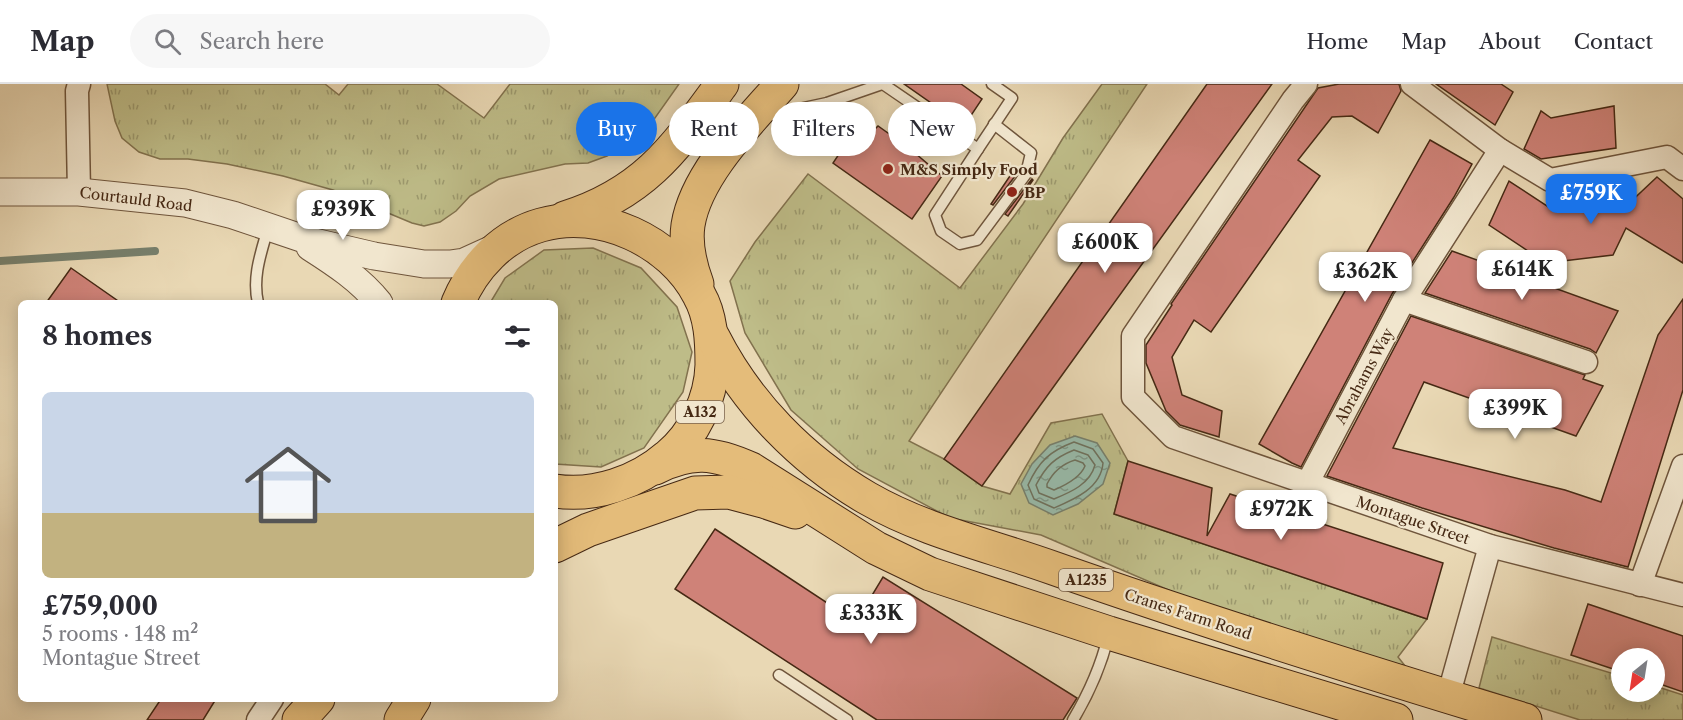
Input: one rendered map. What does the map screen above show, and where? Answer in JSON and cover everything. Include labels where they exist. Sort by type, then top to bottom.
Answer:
[{"type":"main road","name":"A132","points":[[460,300],[476,270],[500,245],[540,225],[581,213],[607,201],[645,176],[672,152],[722,84]]},
{"type":"main road","name":"A132","points":[[759,111],[782,84]]},
{"type":"main road","name":"A132","points":[[558,511],[655,468],[675,451],[693,428],[711,384],[713,337],[692,272],[687,245],[688,224],[692,209],[706,179],[724,156]]},
{"type":"main road","name":"A132","points":[[540,225],[566,221],[594,223],[622,229],[647,240],[685,272],[701,296]]},
{"type":"main road","name":"Cranes Farm Road","points":[[713,337],[741,385],[795,444],[844,483],[890,510],[938,529],[1180,613],[1525,720]]},
{"type":"main road","points":[[655,468],[672,459],[701,454],[734,461],[876,548]]},
{"type":"main road","name":"A132","points":[[558,491],[575,494],[611,487]]},
{"type":"main road","points":[[558,545],[588,530],[668,501],[695,493],[729,492],[763,501],[817,521],[930,574],[1351,713],[1396,720]]},
{"type":"main road","points":[[299,720],[315,702]]},
{"type":"main road","points":[[401,720],[412,702]]},
{"type":"street","points":[[79,84],[77,91],[79,192]]},
{"type":"street","name":"Montague Street","points":[[1306,84],[1133,336],[1133,397],[1173,437],[1490,546],[1683,595]]},
{"type":"street","points":[[1413,84],[1500,150],[1550,180],[1667,157],[1683,169]]},
{"type":"street","name":"Abrahams Way","points":[[1308,482],[1404,300],[1500,150]]},
{"type":"street","name":"Courtauld Road","points":[[0,192],[117,194],[185,203],[233,215],[306,244],[333,261],[376,300]]},
{"type":"street","name":"Courtauld Road","points":[[268,228],[341,249],[424,264],[464,262],[500,245]]},
{"type":"street","points":[[1404,300],[1586,362]]},
{"type":"street","points":[[1640,585],[1683,466]]},
{"type":"street","points":[[1448,697],[1490,546]]},
{"type":"street","points":[[258,720],[270,702]]},
{"type":"lane","points":[[759,117],[827,103],[883,84],[978,149]]},
{"type":"lane","points":[[992,84],[1012,98],[994,124],[935,215],[941,231],[960,244],[977,240],[1026,174],[1031,153],[994,124]]},
{"type":"lane","points":[[258,300],[255,282],[257,265],[268,228]]},
{"type":"lane","points":[[1073,720],[1086,698],[1102,660],[1109,633]]},
{"type":"lane","points":[[779,675],[847,720]]},
{"type":"green space","points":[[107,84],[325,84],[339,95],[348,84],[437,84],[484,118],[510,84],[679,84],[657,115],[657,102],[576,102],[576,156],[607,156],[588,163],[565,164],[499,179],[470,196],[456,211],[440,222],[424,226],[333,190],[283,176],[227,164],[188,159],[160,159],[139,152],[122,138],[115,121]]},
{"type":"green space","points":[[1102,84],[1147,84],[909,441],[944,459],[982,486],[1010,494],[1051,423],[1102,414],[1128,461],[1114,514],[1427,619],[1398,657],[1406,667],[1187,598],[1041,535],[950,518],[858,469],[791,410],[745,333],[730,281],[755,242],[808,174],[960,288],[1023,204],[1063,138]]},
{"type":"green space","points":[[593,248],[641,268],[677,307],[692,352],[683,392],[644,448],[601,467],[558,464],[558,300],[492,300],[505,278],[544,250]]},
{"type":"green space","points":[[1492,637],[1611,673],[1611,702],[1665,702],[1665,689],[1683,695],[1683,720],[1580,720],[1479,688]]},
{"type":"water","points":[[1075,436],[1097,443],[1110,463],[1103,484],[1078,504],[1053,515],[1029,503],[1021,484],[1032,464],[1050,445]]},
{"type":"building","points":[[904,84],[961,84],[982,99],[976,108],[976,102],[930,102]]},
{"type":"building","points":[[1207,84],[1272,84],[982,486],[944,459]]},
{"type":"building","points":[[1339,84],[1399,84],[1401,91],[1378,133],[1352,116],[1332,117],[1298,160],[1320,176],[1211,332],[1194,320],[1172,357],[1182,395],[1222,411],[1219,437],[1180,425],[1166,411],[1146,363],[1146,345],[1171,304],[1318,88]]},
{"type":"building","points":[[1436,84],[1501,84],[1513,92],[1495,125]]},
{"type":"building","points":[[1614,106],[1616,148],[1541,159],[1524,149],[1541,111],[1551,118]]},
{"type":"building","name":"M&S Simply Food","points":[[878,126],[888,133],[888,156],[918,156],[942,176],[912,219],[833,163],[838,156],[876,156],[876,128]]},
{"type":"building","points":[[1430,140],[1472,164],[1454,197],[1392,294],[1301,467],[1259,444]]},
{"type":"building","points":[[1016,167],[1019,171],[993,205],[991,204]]},
{"type":"building","points":[[1657,177],[1683,199],[1683,263],[1626,228],[1613,255],[1546,263],[1489,225],[1509,181],[1553,210],[1624,208]]},
{"type":"building","points":[[1032,179],[1008,216],[1005,214]]},
{"type":"building","points":[[1452,251],[1618,311],[1596,353],[1425,293]]},
{"type":"building","points":[[71,268],[117,300],[48,300]]},
{"type":"building","points":[[1683,299],[1683,390],[1628,567],[1554,548],[1327,476],[1411,316],[1585,375],[1583,379],[1603,386],[1576,436],[1424,382],[1393,448],[1565,490],[1601,502],[1658,335]]},
{"type":"building","points":[[1128,461],[1212,488],[1207,536],[1230,494],[1443,563],[1427,619],[1114,514]]},
{"type":"building","points":[[715,529],[856,622],[883,577],[1077,698],[1063,720],[877,720],[675,589]]},
{"type":"building","points":[[1588,604],[1683,636],[1683,692],[1665,686],[1665,648],[1611,648],[1611,668],[1571,655]]},
{"type":"building","points":[[159,702],[214,702],[203,720],[147,720]]},
{"type":"waterway","points":[[0,261],[155,251]]},
{"type":"place","name":"M&S Simply Food","points":[[888,169]]},
{"type":"place","name":"BP","points":[[1012,192]]}]
